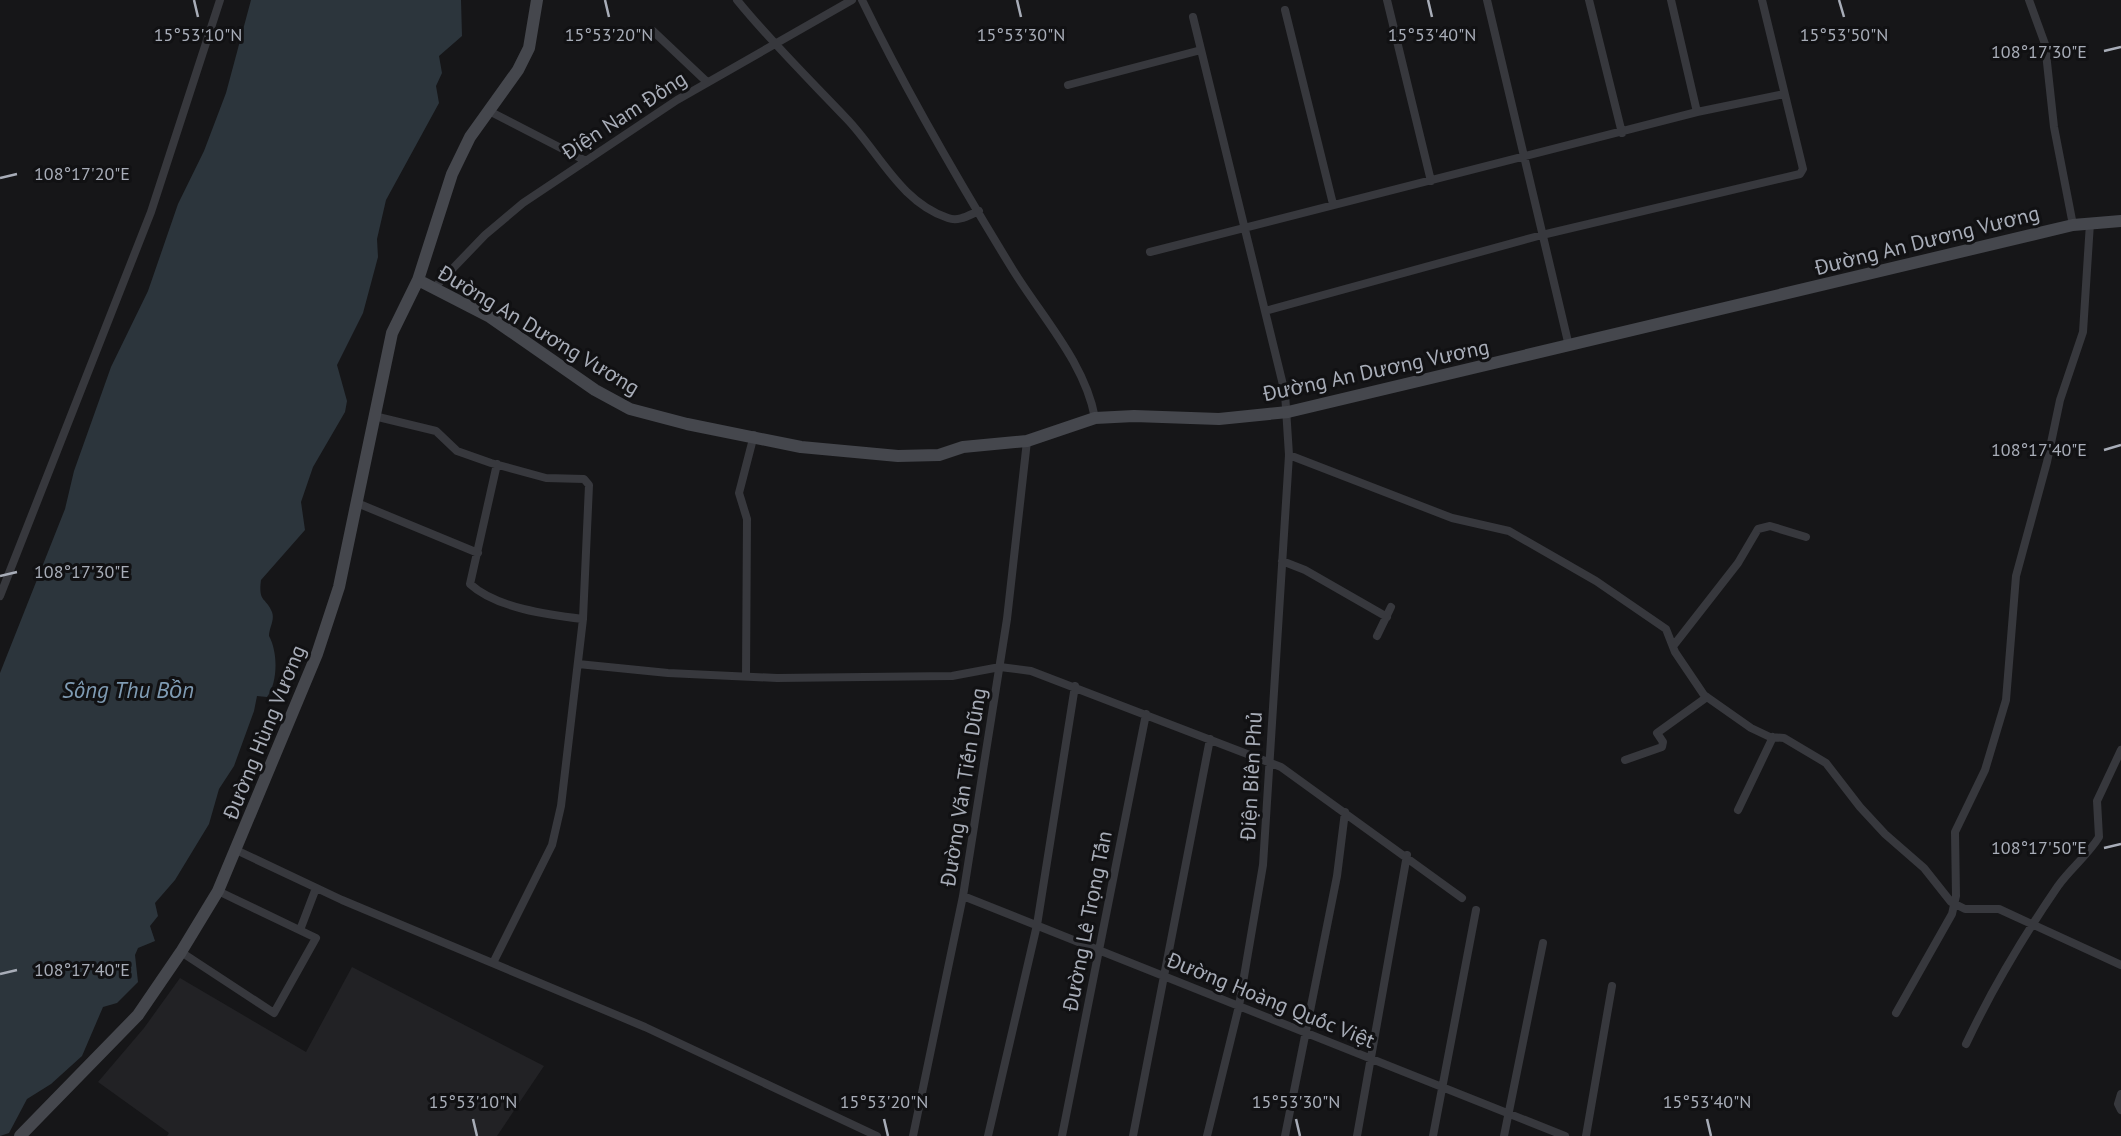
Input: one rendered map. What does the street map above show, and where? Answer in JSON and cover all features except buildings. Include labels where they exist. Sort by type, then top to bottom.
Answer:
[{"type":"main road","name":"Đường Hùng Vương","points":[[20,1136],[138,1015],[181,953],[218,891],[317,654],[339,587],[392,333],[418,280],[452,174],[471,138],[518,70],[529,48],[537,0]]},
{"type":"main road","name":"Đường An Dương Vương","points":[[418,280],[490,317],[595,390],[630,409],[687,424],[801,446],[898,456],[939,455],[962,447],[1027,441],[1095,418],[1134,416],[1219,419],[1288,412],[2073,225],[2121,221]]},
{"type":"street","points":[[0,596],[150,212],[220,0]]},
{"type":"street","points":[[737,0],[772,44],[849,121],[907,194],[947,218],[964,218],[979,211]]},
{"type":"street","name":"Điện Nam Đông","points":[[435,287],[485,235],[523,203],[707,82],[852,0]]},
{"type":"street","points":[[862,0],[898,75],[1085,381],[1095,418]]},
{"type":"street","points":[[1387,0],[1431,181]]},
{"type":"street","points":[[1487,0],[1569,346]]},
{"type":"street","points":[[1589,0],[1622,133]]},
{"type":"street","points":[[1671,0],[1698,112]]},
{"type":"street","points":[[1265,311],[1542,235],[1800,174],[1803,169],[1762,0]]},
{"type":"street","points":[[2028,0],[2045,44],[2054,127],[2073,225]]},
{"type":"street","points":[[1285,10],[1334,204]]},
{"type":"street","name":"Điện Biên Phủ","points":[[1193,17],[1288,412],[1289,455],[1263,865],[1238,1006],[1207,1136]]},
{"type":"street","points":[[653,31],[707,82]]},
{"type":"street","points":[[1068,85],[1201,50]]},
{"type":"street","points":[[1150,252],[1698,112],[1784,94]]},
{"type":"street","points":[[489,111],[586,161]]},
{"type":"street","points":[[1896,1013],[1947,926],[1955,904],[1954,837],[1985,770],[2006,701],[2013,588],[2047,462],[2060,400],[2083,332],[2090,223]]},
{"type":"street","points":[[374,416],[436,431],[457,451],[497,464],[545,478],[584,479],[588,483],[583,619],[562,806],[552,845],[493,964]]},
{"type":"street","points":[[746,677],[747,519],[739,498],[754,435]]},
{"type":"street","name":"Đường Văn Tiến Dũng","points":[[913,1136],[963,896],[1000,667],[1027,441]]},
{"type":"street","points":[[1289,455],[1452,518],[1509,531],[1596,581],[1666,628],[1687,671],[1707,697],[1751,728],[1773,737],[1784,738],[1826,764],[1877,825],[1924,868],[1955,904],[1965,909],[1999,909],[2121,965]]},
{"type":"street","points":[[497,464],[478,553],[469,581],[474,587],[540,614],[583,619]]},
{"type":"street","points":[[357,503],[478,553]]},
{"type":"street","points":[[1674,645],[1738,563],[1758,529],[1770,526],[1806,537]]},
{"type":"street","points":[[1282,561],[1305,570],[1387,617]]},
{"type":"street","points":[[1377,636],[1391,607]]},
{"type":"street","points":[[578,664],[746,677],[952,676],[1000,667],[1031,671],[1075,685],[1269,761],[1407,855],[1462,898]]},
{"type":"street","points":[[988,1136],[1037,925],[1075,685]]},
{"type":"street","points":[[1625,760],[1663,746],[1657,733],[1707,697]]},
{"type":"street","name":"Đường Lê Trọng Tấn","points":[[1062,1136],[1146,713]]},
{"type":"street","points":[[1738,810],[1773,737]]},
{"type":"street","points":[[1133,1136],[1210,739]]},
{"type":"street","points":[[1966,1044],[1997,979],[2060,883],[2099,837],[2097,801],[2121,750]]},
{"type":"street","points":[[1285,1136],[1337,876],[1345,812]]},
{"type":"street","points":[[236,850],[316,888],[645,1027],[877,1136]]},
{"type":"street","points":[[1357,1136],[1407,855]]},
{"type":"street","points":[[300,930],[316,888]]},
{"type":"street","points":[[181,953],[274,1013],[316,938],[218,891]]},
{"type":"street","name":"Đường Hoàng Quốc Việt","points":[[963,896],[1565,1136]]},
{"type":"street","points":[[1433,1136],[1476,910]]},
{"type":"street","points":[[1504,1136],[1543,943]]},
{"type":"street","points":[[1586,1136],[1612,986]]},
{"type":"street","points":[[2121,1094],[2118,1104],[2121,1110]]},
{"type":"shaded area","points":[[352,967],[544,1066],[497,1136],[167,1136],[169,1133],[98,1082],[144,1028],[180,978],[306,1052]]},
{"type":"water","name":"Sông Thu Bồn","points":[[251,0],[461,0],[462,36],[439,56],[442,73],[436,86],[439,103],[386,200],[377,239],[378,257],[363,313],[337,365],[347,401],[345,412],[313,467],[301,502],[305,530],[261,580],[262,596],[273,615],[269,636],[276,667],[271,691],[267,697],[257,696],[234,766],[219,789],[209,824],[175,880],[155,903],[158,916],[150,926],[155,941],[138,948],[135,955],[138,982],[117,1003],[103,1007],[82,1056],[51,1084],[27,1099],[9,1133],[0,1136],[0,673],[65,509],[74,471],[111,367],[148,291],[178,204],[204,151],[226,93]]}]
